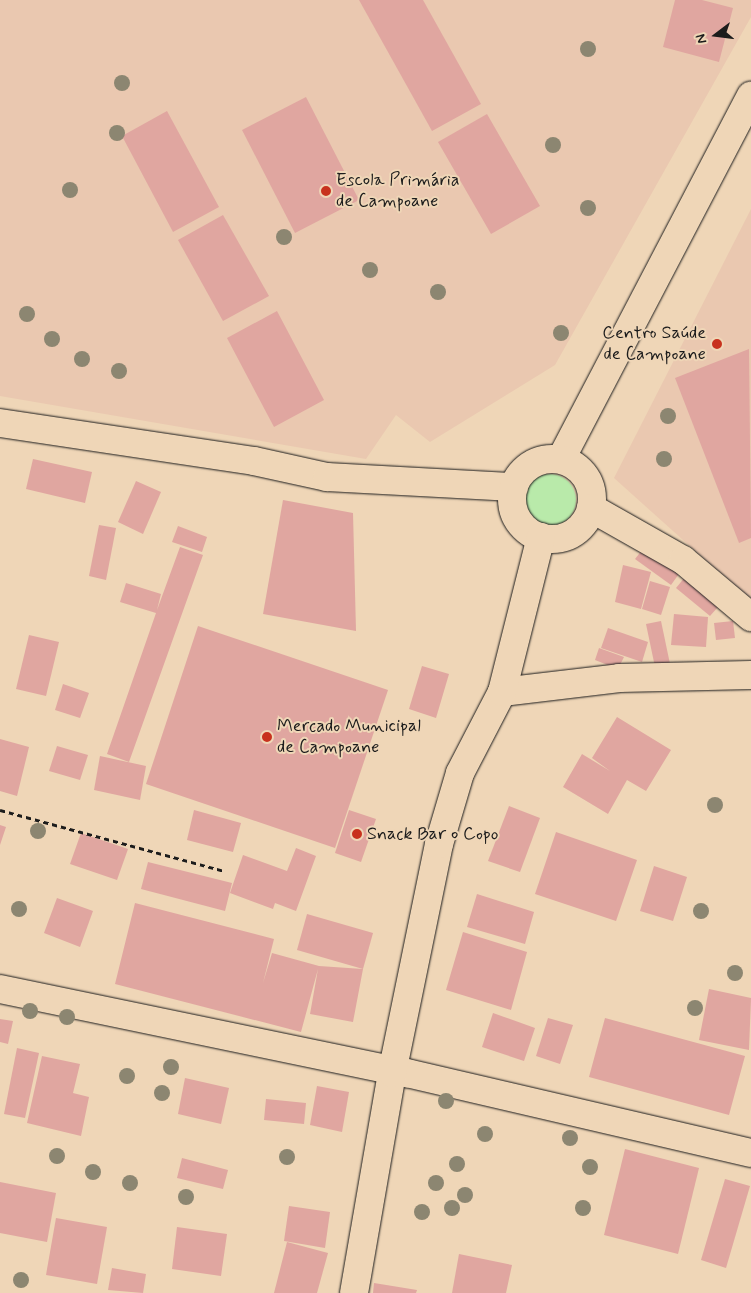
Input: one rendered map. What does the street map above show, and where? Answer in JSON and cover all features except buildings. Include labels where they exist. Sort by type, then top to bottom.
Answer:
[{"type":"street","points":[[561,459],[751,96]]},
{"type":"street","points":[[0,422],[254,461],[326,477],[514,487]]},
{"type":"street","points":[[561,459],[585,478],[591,508],[572,534],[541,537],[517,518],[514,487],[532,464],[561,459]]},
{"type":"street","points":[[591,508],[683,560],[751,617]]},
{"type":"street","points":[[354,1293],[392,1073],[439,844],[460,774],[502,692],[541,537]]},
{"type":"street","points":[[502,692],[619,678],[751,675]]},
{"type":"street","points":[[0,989],[392,1073],[407,1073],[751,1153]]},
{"type":"path","points":[[0,810],[225,871]]},
{"type":"shaded area","name":"Escola Primária de Campoane","points":[[0,0],[751,0],[751,17],[555,365],[430,442],[396,415],[366,459],[0,396]]},
{"type":"shaded area","name":"Centro Saúde de Campoane","points":[[751,209],[751,601],[614,478]]},
{"type":"green space","points":[[550,474],[560,476],[568,482],[574,490],[576,500],[574,510],[568,518],[560,524],[550,526],[540,524],[532,518],[526,510],[524,500],[526,490],[532,482],[540,476]]},
{"type":"place","name":"Escola Primária de Campoane","points":[[326,191]]},
{"type":"place","name":"Centro Saúde de Campoane","points":[[717,344]]},
{"type":"place","name":"Mercado Municipal de Campoane","points":[[267,737]]},
{"type":"place","name":"Snack Bar o Copo","points":[[357,834]]}]
